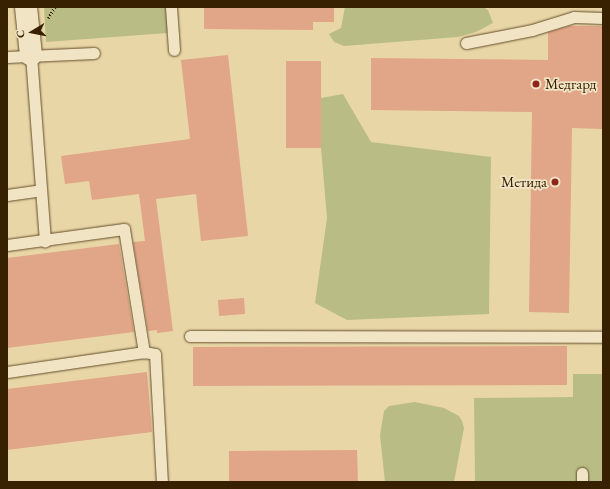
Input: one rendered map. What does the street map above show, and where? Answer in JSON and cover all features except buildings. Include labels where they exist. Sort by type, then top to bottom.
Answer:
[{"type":"street","points":[[26,7],[31,55]]},
{"type":"lane","points":[[171,7],[174,50]]},
{"type":"lane","points":[[466,43],[532,30],[574,17],[603,18]]},
{"type":"lane","points":[[7,57],[94,53]]},
{"type":"lane","points":[[31,55],[45,241]]},
{"type":"lane","points":[[7,195],[41,190]]},
{"type":"lane","points":[[7,246],[124,229],[144,352]]},
{"type":"lane","points":[[190,336],[603,337]]},
{"type":"lane","points":[[7,372],[144,352],[155,354],[162,482]]},
{"type":"green space","points":[[44,7],[166,7],[168,33],[46,42]]},
{"type":"green space","points":[[345,7],[483,7],[488,10],[493,23],[476,32],[458,37],[344,46],[334,42],[329,34],[341,28]]},
{"type":"green space","points":[[343,94],[371,142],[491,157],[489,314],[347,320],[315,303],[327,218],[321,148],[321,98]]},
{"type":"green space","points":[[573,374],[603,374],[603,482],[475,482],[474,398],[573,397]]},
{"type":"green space","points":[[415,402],[444,408],[459,416],[462,421],[464,428],[454,482],[385,482],[380,435],[384,411],[389,406]]},
{"type":"place","name":"Медгард","points":[[536,84]]},
{"type":"place","name":"Метида","points":[[555,182]]}]
